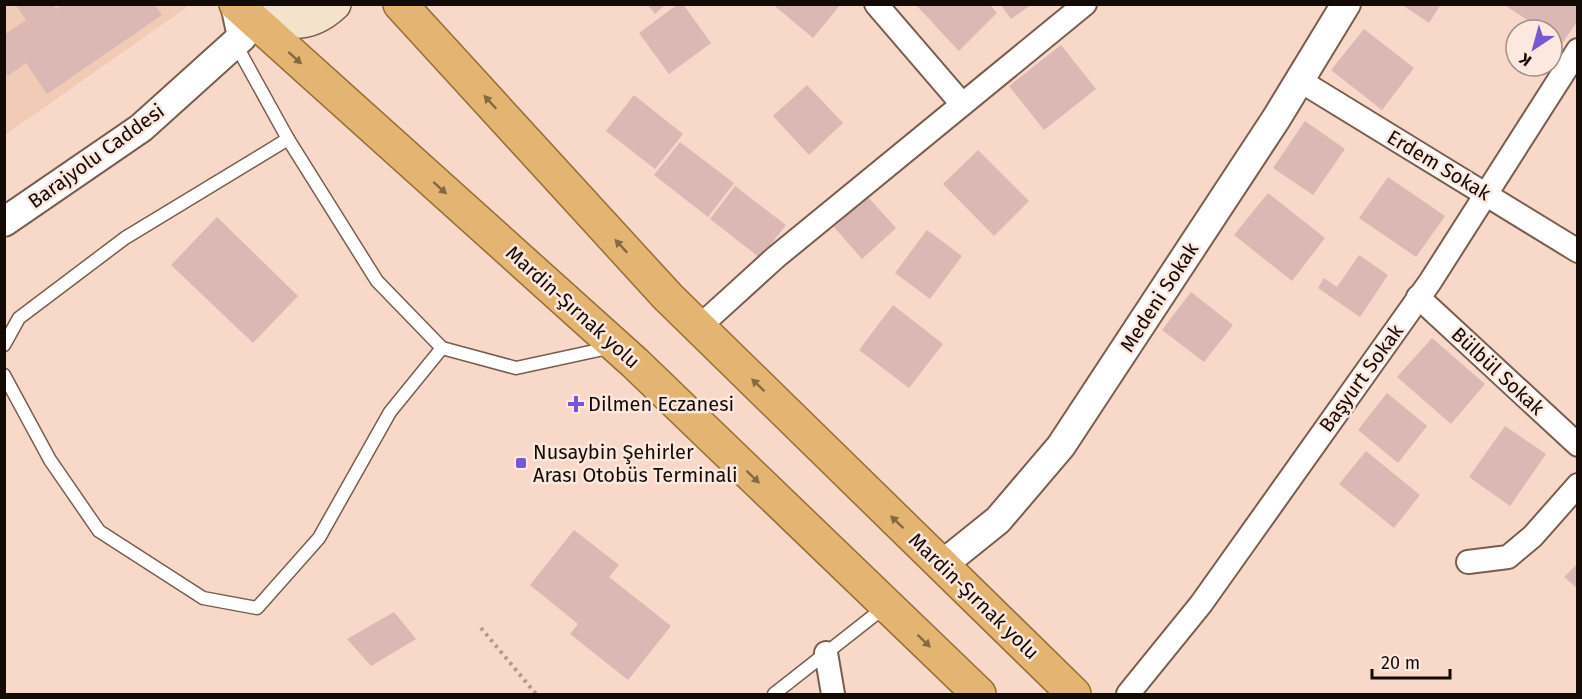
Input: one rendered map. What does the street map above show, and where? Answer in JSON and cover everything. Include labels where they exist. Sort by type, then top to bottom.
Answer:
[{"type":"highway","name":"Mardin-Şırnak yolu","points":[[236,4],[617,346],[980,694]]},
{"type":"highway","name":"Mardin-Şırnak yolu","points":[[399,4],[699,327],[1074,694]]},
{"type":"main road","points":[[236,4],[287,22],[303,23],[322,16],[334,4]]},
{"type":"street","points":[[235,43],[242,37],[236,4]]},
{"type":"street","points":[[876,4],[962,104]]},
{"type":"street","points":[[699,327],[776,257],[1085,4]]},
{"type":"street","name":"Medeni Sokak","points":[[942,565],[998,520],[1060,446],[1299,80],[1346,4]]},
{"type":"street","name":"Barajyolu Caddesi","points":[[4,222],[141,128],[235,43]]},
{"type":"street","name":"Başyurt Sokak","points":[[1128,694],[1201,604],[1418,297],[1578,50]]},
{"type":"street","name":"Erdem Sokak","points":[[1299,80],[1578,252]]},
{"type":"street","name":"Bülbül Sokak","points":[[1418,297],[1578,446]]},
{"type":"street","points":[[1468,561],[1508,558],[1533,536],[1578,485]]},
{"type":"street","points":[[826,653],[833,694]]},
{"type":"lane","points":[[235,43],[288,139],[377,281],[442,348],[516,368],[617,346]]},
{"type":"lane","points":[[4,345],[19,318],[125,238],[288,139]]},
{"type":"lane","points":[[4,375],[50,460],[99,531],[202,598],[257,608],[319,538],[390,412],[442,348]]},
{"type":"lane","points":[[774,694],[886,605]]},
{"type":"path","points":[[481,628],[536,694]]},
{"type":"shaded area","points":[[185,4],[187,7],[5,135],[5,5]]},
{"type":"building","points":[[15,4],[53,4],[56,9],[63,4],[154,4],[162,15],[47,94],[26,63],[8,76],[4,71],[4,35],[26,20]]},
{"type":"building","points":[[647,4],[666,4],[655,14]]},
{"type":"building","points":[[678,4],[683,4],[711,43],[669,74],[639,33]]},
{"type":"building","points":[[778,4],[841,4],[813,38],[776,7]]},
{"type":"building","points":[[915,4],[989,4],[997,13],[959,51]]},
{"type":"building","points":[[1000,4],[1032,4],[1011,19]]},
{"type":"building","points":[[1401,4],[1441,4],[1429,23]]},
{"type":"building","points":[[1507,4],[1578,4],[1578,20],[1564,41],[1564,18],[1524,18],[1506,6]]},
{"type":"building","points":[[1364,29],[1414,68],[1382,110],[1331,70]]},
{"type":"building","points":[[1061,45],[1096,89],[1044,130],[1009,86]]},
{"type":"building","points":[[807,85],[843,123],[809,155],[773,116]]},
{"type":"building","points":[[634,95],[683,134],[655,169],[606,131]]},
{"type":"building","points":[[1305,121],[1345,149],[1313,195],[1273,168]]},
{"type":"building","points":[[680,142],[734,183],[708,217],[654,175]]},
{"type":"building","points":[[978,150],[1029,201],[994,236],[943,184]]},
{"type":"building","points":[[1388,177],[1445,216],[1416,257],[1359,218]]},
{"type":"building","points":[[735,186],[786,225],[760,258],[710,219]]},
{"type":"building","points":[[1268,193],[1325,238],[1292,281],[1234,235]]},
{"type":"building","points":[[868,197],[896,228],[862,259],[834,227]]},
{"type":"building","points":[[217,217],[298,296],[253,343],[171,265]]},
{"type":"building","points":[[927,230],[962,256],[930,299],[895,273]]},
{"type":"building","points":[[1359,255],[1388,275],[1360,317],[1318,288],[1324,278],[1337,287]]},
{"type":"building","points":[[1191,292],[1233,325],[1204,362],[1162,330]]},
{"type":"building","points":[[893,305],[943,344],[909,388],[859,350]]},
{"type":"building","points":[[1432,338],[1485,384],[1451,424],[1397,377]]},
{"type":"building","points":[[1387,393],[1427,426],[1398,463],[1358,430]]},
{"type":"building","points":[[1505,426],[1546,454],[1510,506],[1469,477]]},
{"type":"building","points":[[1366,451],[1420,495],[1394,528],[1339,484]]},
{"type":"building","points":[[574,530],[619,565],[609,577],[671,626],[628,680],[570,634],[578,624],[530,585]]},
{"type":"building","points":[[1578,563],[1578,589],[1564,577]]},
{"type":"building","points":[[394,612],[416,639],[371,666],[347,639]]},
{"type":"place","name":"Dilmen Eczanesi","points":[[576,404]]},
{"type":"place","name":"Nusaybin Şehirler Arası Otobüs Terminali","points":[[521,463]]}]
